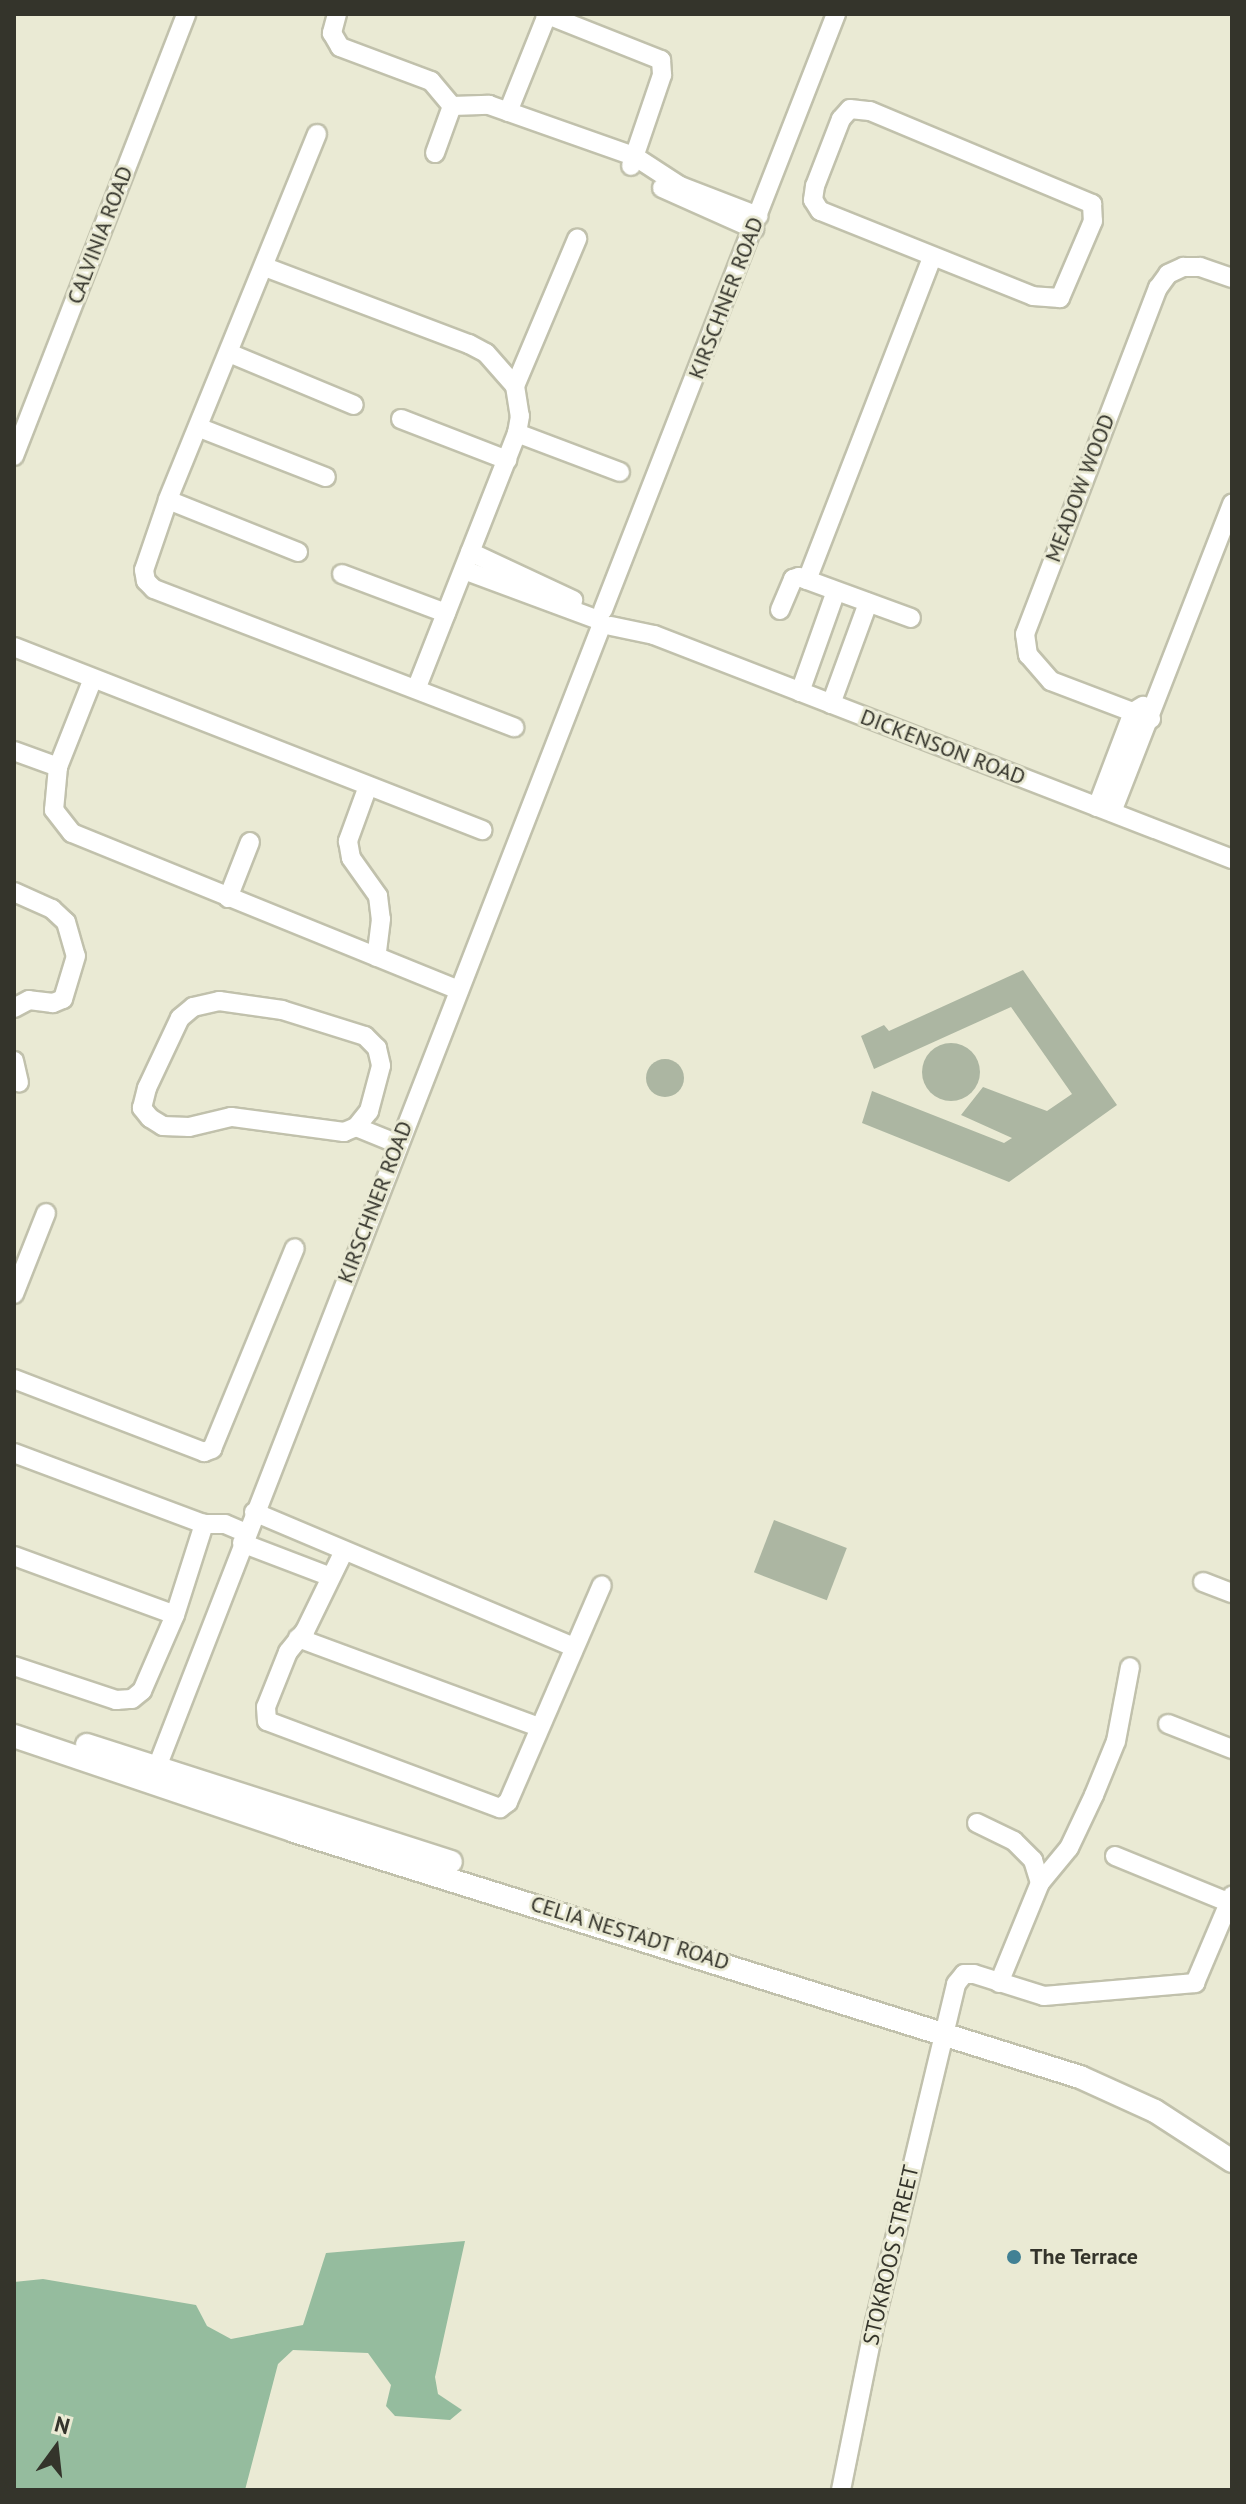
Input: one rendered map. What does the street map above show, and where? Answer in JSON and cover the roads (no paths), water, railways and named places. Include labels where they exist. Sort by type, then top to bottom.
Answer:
[{"type":"street","name":"CALVINIA ROAD","points":[[14,456],[186,14]]},
{"type":"street","points":[[337,14],[332,33],[340,47],[431,81],[452,106]]},
{"type":"street","points":[[508,112],[546,14],[661,60],[662,75],[627,158]]},
{"type":"street","name":"KIRSCHNER ROAD","points":[[154,1774],[457,989],[607,617],[616,581],[836,14]]},
{"type":"street","points":[[452,106],[489,105],[508,112],[627,158],[756,222]]},
{"type":"street","points":[[435,153],[452,106]]},
{"type":"street","points":[[870,111],[1086,200],[1094,207],[1069,282],[1054,300],[932,258],[815,205],[815,186],[845,113],[870,111]]},
{"type":"street","points":[[317,134],[200,428],[168,500],[144,570],[154,589],[514,727]]},
{"type":"street","points":[[515,386],[577,239]]},
{"type":"street","points":[[807,580],[932,258]]},
{"type":"street","points":[[265,267],[469,344],[486,353],[515,386],[520,416],[517,433],[416,689]]},
{"type":"street","name":"MEADOW WOOD","points":[[1145,710],[1051,681],[1028,655],[1025,634],[1158,288],[1168,274],[1183,267],[1200,267],[1232,278]]},
{"type":"street","points":[[229,353],[354,405]]},
{"type":"street","points":[[401,419],[507,460]]},
{"type":"street","points":[[200,428],[326,477]]},
{"type":"street","points":[[517,433],[620,472]]},
{"type":"street","points":[[168,500],[298,552]]},
{"type":"street","points":[[1104,810],[1232,504]]},
{"type":"street","name":"DICKENSON ROAD","points":[[467,561],[1232,859]]},
{"type":"street","points":[[342,574],[446,613]]},
{"type":"street","points":[[780,610],[793,579],[807,580],[911,618]]},
{"type":"street","points":[[800,692],[836,591]]},
{"type":"street","points":[[831,704],[868,603]]},
{"type":"street","points":[[14,647],[92,681],[482,830]]},
{"type":"street","points":[[92,681],[58,767],[54,810],[72,833],[457,989]]},
{"type":"street","points":[[14,751],[58,767]]},
{"type":"street","points":[[368,786],[348,841],[351,858],[378,896],[381,919],[376,957]]},
{"type":"street","points":[[228,898],[250,842]]},
{"type":"street","points":[[14,892],[52,909],[66,922],[76,956],[63,999],[53,1003],[29,1000],[14,1008]]},
{"type":"street","points":[[356,1127],[379,1082],[377,1048],[365,1036],[323,1020],[252,1003],[219,1001],[193,1007],[180,1018],[158,1057],[142,1108],[163,1126],[189,1127],[231,1117],[344,1132],[356,1127],[398,1144]]},
{"type":"street","points":[[14,1061],[19,1082]]},
{"type":"street","points":[[14,1294],[46,1213]]},
{"type":"street","points":[[14,1379],[204,1452],[212,1449],[295,1248]]},
{"type":"street","points":[[14,1453],[204,1524],[225,1524],[244,1538],[331,1577]]},
{"type":"street","points":[[254,1512],[573,1647]]},
{"type":"street","points":[[14,1666],[116,1700],[132,1699],[142,1691],[175,1615],[204,1524]]},
{"type":"street","points":[[344,1551],[266,1707],[267,1721],[491,1807],[508,1802],[602,1585]]},
{"type":"street","points":[[14,1556],[175,1615]]},
{"type":"street","points":[[1203,1582],[1232,1593]]},
{"type":"street","points":[[298,1638],[539,1727]]},
{"type":"street","points":[[1115,1856],[1231,1900],[1195,1983],[1044,1996],[999,1983],[1040,1883],[1069,1848],[1094,1795],[1116,1741],[1130,1667]]},
{"type":"street","name":"CELIA NESTADT ROAD","points":[[14,1721],[294,1831],[1111,2079],[1182,2112],[1232,2145]]},
{"type":"street","points":[[1168,1724],[1232,1749]]},
{"type":"street","name":"CELIA NESTADT ROAD","points":[[14,1736],[154,1774]]},
{"type":"street","points":[[977,1823],[1014,1841],[1033,1860],[1040,1883]]},
{"type":"street","name":"STOKROOS STREET","points":[[841,2490],[944,2026],[964,1974],[999,1983]]},
{"type":"street","name":"CELIA NESTADT ROAD","points":[[944,2026],[1117,2092],[1232,2161]]},
{"type":"place","name":"The Terrace","points":[[1014,2257]]}]
